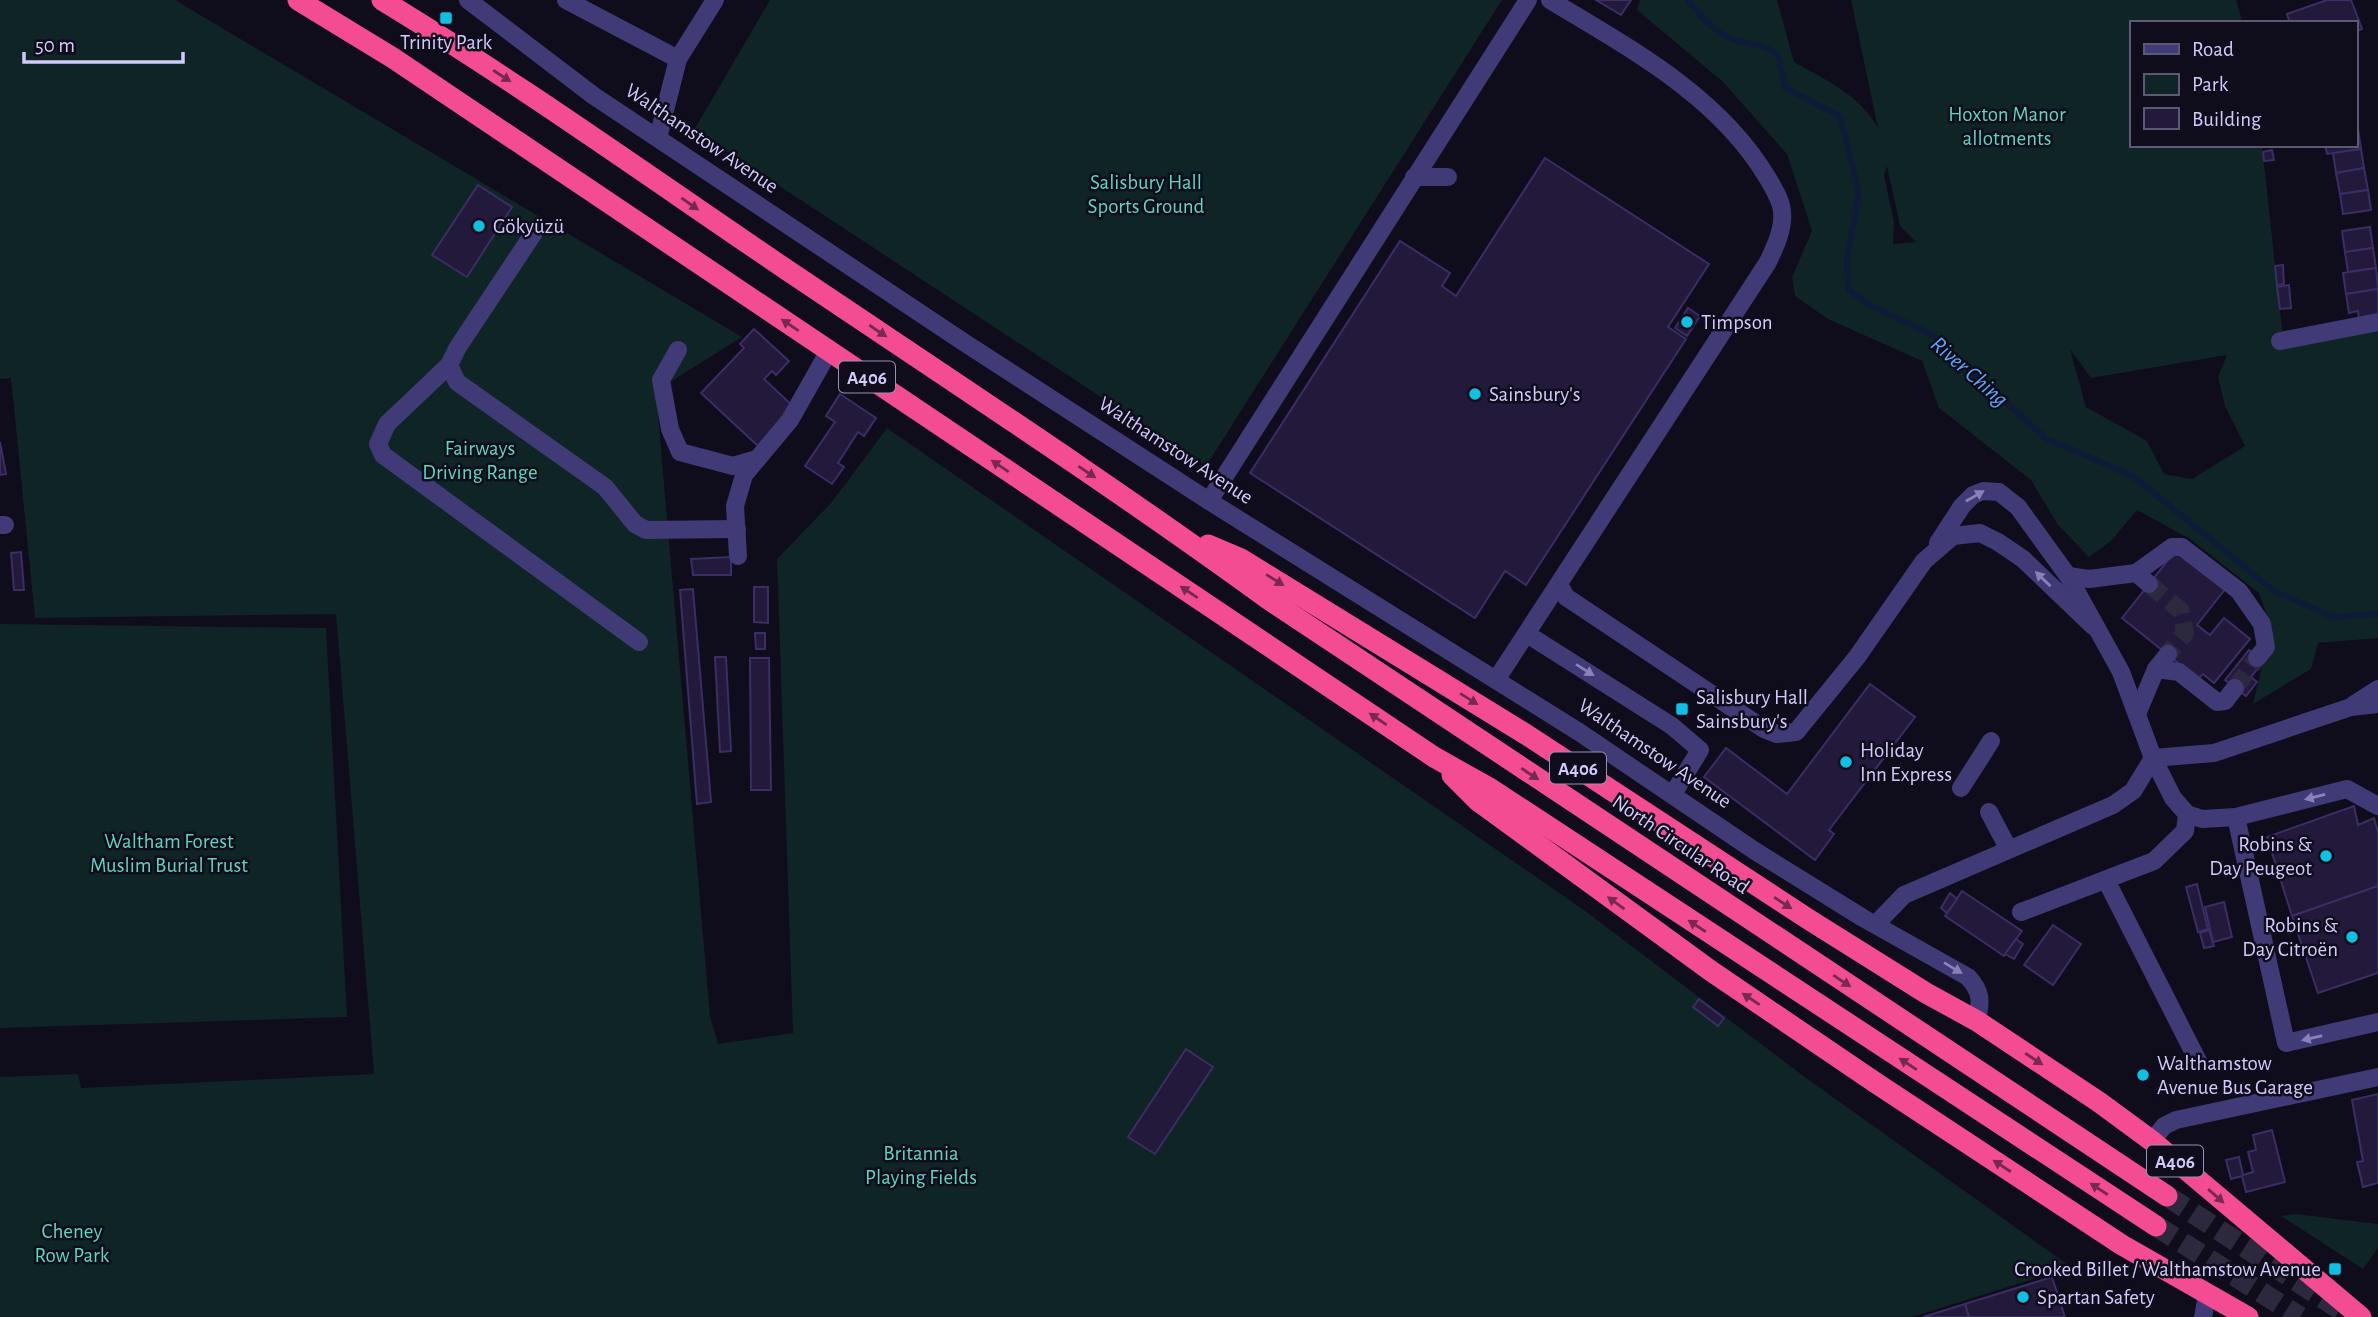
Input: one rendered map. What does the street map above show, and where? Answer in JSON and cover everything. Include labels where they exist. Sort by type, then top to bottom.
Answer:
[{"type":"highway","name":"A406","points":[[298,0],[393,58],[1434,757],[1491,789],[2156,1226]]},
{"type":"highway","name":"A406","points":[[382,0],[561,114],[704,214],[1170,528],[1252,566],[1527,735],[1878,964],[1977,1021],[2152,1141],[2361,1317]]},
{"type":"highway","name":"North Circular Road","points":[[1170,528],[1268,599],[2167,1196]]},
{"type":"highway","name":"A406","points":[[1434,757],[1478,801],[1711,971],[2122,1245],[2248,1317]]},
{"type":"street","points":[[566,0],[678,59]]},
{"type":"street","points":[[658,138],[678,59],[715,0]]},
{"type":"street","points":[[1209,501],[1528,0]]},
{"type":"street","points":[[1496,680],[1560,586],[1561,578],[1613,497],[1768,262],[1779,238],[1782,211],[1773,186],[1743,142],[1696,96],[1657,66],[1550,0]]},
{"type":"street","name":"Walthamstow Avenue","points":[[472,1],[537,55],[965,343],[1870,921],[1968,976],[1979,988],[1981,999],[1977,1021]]},
{"type":"street","points":[[1414,177],[1448,177]]},
{"type":"street","points":[[533,233],[449,365],[387,424],[378,444],[383,455],[639,642]]},
{"type":"street","points":[[2280,341],[2378,322]]},
{"type":"street","points":[[678,350],[661,380],[670,429],[680,452],[733,466],[757,459]]},
{"type":"street","points":[[738,556],[736,506],[744,475],[790,420],[829,351]]},
{"type":"street","points":[[449,365],[457,382],[473,396],[533,434],[605,487],[635,524],[646,530],[657,531],[737,529]]},
{"type":"street","points":[[1560,586],[1566,597],[1764,729],[1777,734],[1796,732],[1820,707],[1935,550],[1966,502],[1983,491],[1995,491],[2008,496],[2018,507],[2068,576],[2093,626],[2121,672],[2153,758],[2173,798],[2187,814],[2202,819],[2236,817],[2347,789],[2378,806]]},
{"type":"street","points":[[1935,550],[1953,536],[1971,533],[1986,536],[2023,559],[2093,626]]},
{"type":"street","points":[[2068,576],[2089,579],[2143,578],[2172,547],[2182,547],[2239,592],[2262,624],[2266,647],[2258,658]]},
{"type":"street","points":[[1527,634],[1672,726],[1700,750],[1673,794]]},
{"type":"street","points":[[2137,714],[2156,669],[2168,654]]},
{"type":"street","points":[[2156,669],[2179,673],[2217,702],[2225,701],[2235,688]]},
{"type":"street","points":[[2351,707],[2378,689]]},
{"type":"street","points":[[2153,758],[2214,753],[2351,707],[2378,704]]},
{"type":"street","points":[[1961,788],[1991,741]]},
{"type":"street","points":[[1870,921],[1904,895],[2113,805],[2133,791],[2153,758]]},
{"type":"street","points":[[1989,812],[2008,848]]},
{"type":"street","points":[[2021,912],[2154,861],[2185,831],[2187,814]]},
{"type":"street","points":[[2236,817],[2286,1044],[2378,1022]]},
{"type":"street","points":[[2106,880],[2199,1063]]},
{"type":"street","points":[[2152,1141],[2164,1126],[2176,1120],[2378,1077]]},
{"type":"street","points":[[2203,1317],[2207,1295]]},
{"type":"green space","points":[[0,0],[175,0],[742,337],[656,391],[710,1016],[718,1044],[793,1033],[777,559],[831,503],[887,428],[1584,910],[1802,1075],[2071,1267],[1912,1317],[0,1317],[0,1077],[78,1074],[81,1088],[374,1074],[336,614],[35,618],[11,378],[0,379]]},
{"type":"green space","name":"Salisbury Hall Sports Ground","points":[[770,0],[1502,0],[1206,466],[694,130]]},
{"type":"green space","name":"Hoxton Manor allotments","points":[[1640,0],[1777,0],[1794,62],[1852,97],[1871,116],[1878,128],[1851,0],[2236,0],[2242,21],[2130,21],[2130,147],[2262,147],[2283,338],[2378,329],[2378,638],[2318,643],[2311,669],[2253,704],[2271,628],[2259,593],[2190,539],[2137,510],[2111,541],[2089,557],[2058,525],[2031,480],[1939,408],[1922,361],[1828,319],[1795,296],[1792,277],[1812,231],[1787,154],[1723,82],[1637,10]],"holes":[[[1887,166],[1900,226],[1916,242],[1893,244],[1894,222],[1884,175]],[[2070,349],[2091,378],[2227,355],[2218,377],[2225,406],[2245,446],[2192,479],[2164,474],[2147,441],[2086,407]]]},
{"type":"green space","name":"Waltham Forest Muslim Burial Trust","points":[[0,624],[326,628],[347,1017],[0,1028]]},
{"type":"green space","points":[[2296,1214],[2378,1224],[2378,1248],[2363,1269],[2281,1216]]},
{"type":"building","points":[[1596,0],[1631,0],[1621,15]]},
{"type":"building","points":[[2327,0],[2351,0],[2362,29],[2357,31],[2357,21],[2289,21],[2287,14]]},
{"type":"building","points":[[2357,129],[2361,149],[2327,154],[2325,147],[2357,147]]},
{"type":"building","points":[[2361,149],[2364,168],[2336,173],[2333,153]]},
{"type":"building","points":[[2272,150],[2274,160],[2264,161],[2263,152]]},
{"type":"building","name":"Sainsbury's","points":[[1545,158],[1709,264],[1668,327],[1686,339],[1526,585],[1505,571],[1475,618],[1250,473],[1400,241],[1450,273],[1442,286],[1456,296]]},
{"type":"building","points":[[2364,168],[2368,190],[2340,194],[2336,173]]},
{"type":"building","points":[[478,185],[512,207],[467,277],[432,255]]},
{"type":"building","points":[[2368,190],[2371,210],[2343,214],[2340,194]]},
{"type":"building","points":[[2370,227],[2373,248],[2345,252],[2342,231]]},
{"type":"building","points":[[2373,248],[2376,268],[2348,272],[2345,252]]},
{"type":"building","points":[[2283,265],[2284,284],[2277,285],[2275,266]]},
{"type":"building","points":[[2376,268],[2378,289],[2346,294],[2343,273]]},
{"type":"building","points":[[2289,285],[2291,308],[2280,309],[2277,287]]},
{"type":"building","points":[[2378,289],[2378,317],[2359,322],[2358,311],[2349,313],[2346,294]]},
{"type":"building","name":"Timpson","points":[[1688,308],[1700,316],[1687,336],[1675,328]]},
{"type":"building","points":[[754,329],[789,361],[776,375],[772,371],[764,379],[796,409],[759,447],[701,393],[744,348],[740,344]]},
{"type":"building","points":[[840,394],[876,418],[864,436],[858,432],[838,463],[844,467],[832,484],[805,466],[835,422],[826,416]]},
{"type":"building","points":[[0,442],[6,474],[0,475]]},
{"type":"building","points":[[2177,549],[2226,588],[2197,625],[2210,635],[2224,618],[2250,639],[2214,683],[2203,674],[2198,679],[2122,618]]},
{"type":"building","points":[[21,552],[24,590],[14,590],[11,553]]},
{"type":"building","points":[[731,557],[731,575],[693,575],[691,559]]},
{"type":"building","points":[[754,587],[768,587],[768,623],[754,622]]},
{"type":"building","points":[[693,589],[711,802],[697,804],[680,590]]},
{"type":"building","points":[[755,633],[765,633],[765,649],[756,649]]},
{"type":"building","points":[[2249,650],[2263,662],[2251,677],[2257,682],[2246,696],[2225,680]]},
{"type":"building","points":[[715,657],[726,657],[731,751],[720,752]]},
{"type":"building","points":[[750,658],[769,658],[771,790],[751,790]]},
{"type":"building","name":"Holiday Inn Express","points":[[1870,684],[1915,717],[1829,830],[1834,834],[1815,860],[1704,777],[1726,748],[1787,794]]},
{"type":"building","points":[[2354,806],[2358,825],[2374,818],[2378,832],[2378,886],[2292,916],[2267,837]]},
{"type":"building","points":[[2197,884],[2208,929],[2198,932],[2186,887]]},
{"type":"building","points":[[2378,886],[2378,973],[2318,993],[2292,916]]},
{"type":"building","points":[[1962,891],[2022,931],[2004,956],[1945,916]]},
{"type":"building","points":[[1950,893],[1957,899],[1947,913],[1941,908]]},
{"type":"building","points":[[2224,902],[2232,937],[2213,942],[2205,907]]},
{"type":"building","points":[[2053,925],[2081,944],[2053,985],[2024,965]]},
{"type":"building","points":[[2209,930],[2214,946],[2204,948],[2200,933]]},
{"type":"building","points":[[2016,939],[2023,944],[2014,959],[2005,954]]},
{"type":"building","points":[[1699,999],[1724,1018],[1718,1026],[1693,1007]]},
{"type":"building","points":[[1186,1049],[1213,1067],[1155,1154],[1128,1137]]},
{"type":"building","points":[[2378,1094],[2378,1183],[2363,1187],[2357,1162],[2363,1161],[2352,1100]]},
{"type":"building","points":[[2272,1130],[2285,1182],[2246,1192],[2242,1176],[2231,1179],[2226,1160],[2239,1157],[2243,1175],[2253,1172],[2248,1152],[2256,1150],[2253,1135]]},
{"type":"building","name":"Spartan Safety","points":[[2052,1277],[2065,1317],[1969,1317],[1965,1304]]},
{"type":"building","points":[[1965,1304],[1969,1317],[1923,1317]]},
{"type":"waterway","name":"River Ching","points":[[1688,0],[1716,30],[1730,38],[1763,47],[1778,55],[1785,88],[1840,116],[1859,193],[1847,258],[1848,289],[1868,304],[1934,336],[2045,438],[2133,476],[2274,591],[2333,617],[2378,614]]},
{"type":"tunnel","points":[[2149,584],[2181,611],[2185,633],[2168,654]]},
{"type":"tunnel","points":[[2235,688],[2257,658]]},
{"type":"tunnel","points":[[2167,1196],[2347,1314]]},
{"type":"tunnel","points":[[2156,1226],[2300,1317]]},
{"type":"place","name":"Trinity Park","points":[[446,18]]},
{"type":"place","name":"Gökyüzü","points":[[479,226]]},
{"type":"place","name":"Timpson","points":[[1687,322]]},
{"type":"place","name":"Sainsbury's","points":[[1475,394]]},
{"type":"place","name":"Salisbury Hall Sainsbury's","points":[[1682,709]]},
{"type":"place","name":"Holiday Inn Express","points":[[1846,762]]},
{"type":"place","name":"Robins & Day Peugeot","points":[[2326,856]]},
{"type":"place","name":"Robins & Day Citroën","points":[[2352,937]]},
{"type":"place","name":"Walthamstow Avenue Bus Garage","points":[[2143,1075]]},
{"type":"place","name":"Crooked Billet / Walthamstow Avenue","points":[[2335,1269]]},
{"type":"place","name":"Spartan Safety","points":[[2023,1297]]},
{"type":"park label","name":"Fairways Driving Range","points":[[480,460]]},
{"type":"park label","name":"Britannia Playing Fields","points":[[921,1165]]},
{"type":"park label","name":"Cheney Row Park","points":[[72,1243]]}]
